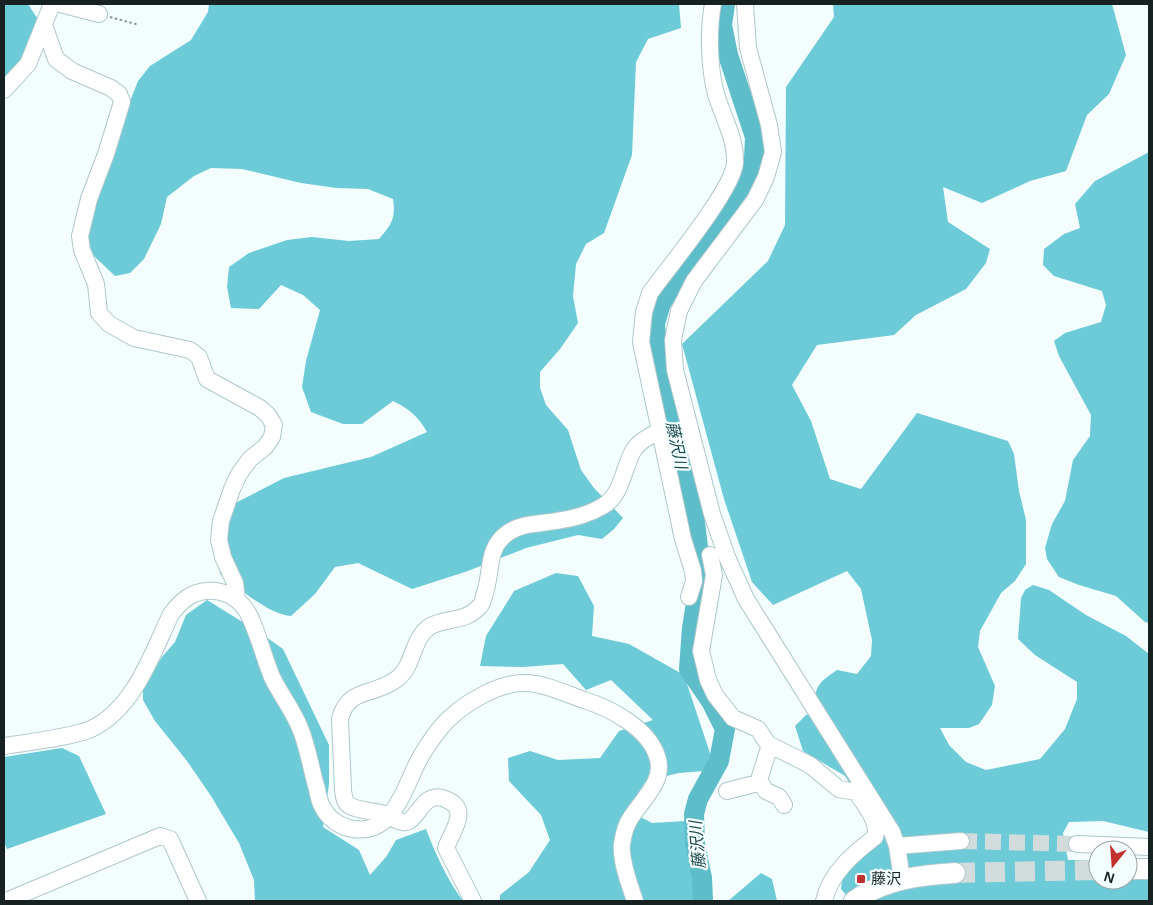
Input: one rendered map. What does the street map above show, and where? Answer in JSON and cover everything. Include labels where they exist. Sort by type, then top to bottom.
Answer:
[{"type":"main road","points":[[854,901],[888,883],[902,879],[954,873]]},
{"type":"street","points":[[4,90],[28,64],[52,4]]},
{"type":"street","points":[[60,4],[99,14]]},
{"type":"street","points":[[689,596],[694,581],[642,342],[644,312],[650,293],[723,194],[735,165],[732,138],[716,94],[711,61],[711,18],[713,4]]},
{"type":"street","points":[[744,4],[748,48],[769,125],[773,152],[766,177],[755,200],[694,281],[679,311],[673,340],[675,370],[712,514],[727,557],[746,600],[892,832],[902,879]]},
{"type":"street","points":[[44,25],[56,59],[72,71],[111,88],[119,94],[122,102],[106,154],[89,199],[80,236],[82,250],[96,284],[99,313],[109,324],[134,338],[190,350],[199,357],[208,379],[260,408],[274,424],[272,437],[265,447],[250,459],[239,474],[220,521],[219,540],[223,557],[234,583],[237,600]]},
{"type":"street","points":[[473,901],[446,848],[459,819],[458,811],[453,803],[444,798],[435,797],[428,800],[409,821],[398,820],[349,806],[345,801],[342,790],[340,719],[345,704],[358,695],[386,687],[399,678],[412,660],[423,632],[431,626],[468,616],[481,606],[486,593],[493,550],[500,538],[511,530],[527,525],[582,516],[603,506],[617,491],[634,449],[650,436],[660,431]]},
{"type":"street","points":[[688,554],[727,557]]},
{"type":"street","points":[[710,555],[714,575],[701,651],[708,680],[715,695],[733,718],[758,729],[770,745],[810,765],[839,790],[856,792],[875,824],[877,831],[875,836],[840,867],[826,892],[824,901]]},
{"type":"street","points":[[4,746],[70,735],[91,729],[106,719],[129,698],[171,614],[180,602],[194,593],[210,590],[224,592],[245,607],[277,688],[294,715],[300,729],[322,807],[331,819],[343,827],[356,830],[381,824],[389,816],[435,735],[451,717],[495,689],[524,682],[535,684],[590,702],[610,710],[624,719],[646,737],[653,746],[660,764],[659,774],[654,785],[629,820],[622,844],[622,855],[635,901]]},
{"type":"street","points":[[727,791],[758,783],[770,745]]},
{"type":"street","points":[[758,780],[766,792],[779,797],[784,805]]},
{"type":"street","points":[[6,901],[160,836],[170,839],[198,901]]},
{"type":"street","points":[[896,846],[961,841]]},
{"type":"street","points":[[1077,844],[1149,847]]},
{"type":"path","points":[[99,14],[140,25]]},
{"type":"shaded area","points":[[4,4],[28,4],[41,24],[43,44],[4,88]]},
{"type":"shaded area","points":[[209,4],[679,4],[681,28],[648,39],[636,62],[632,155],[604,233],[586,244],[576,264],[573,296],[578,323],[560,349],[540,372],[540,388],[546,405],[568,430],[581,470],[594,488],[623,518],[602,539],[578,535],[526,548],[468,571],[412,589],[358,563],[335,567],[315,594],[291,616],[283,615],[264,606],[220,574],[215,524],[218,512],[284,478],[371,457],[427,432],[413,414],[393,401],[362,424],[343,424],[311,412],[302,387],[306,361],[320,310],[303,295],[281,285],[259,309],[231,308],[227,287],[229,267],[249,253],[287,240],[312,237],[349,241],[379,239],[392,221],[394,212],[393,199],[368,189],[336,188],[301,183],[242,169],[211,168],[194,176],[167,197],[161,224],[144,259],[130,273],[115,276],[76,239],[138,81],[150,66],[191,40],[208,12]]},
{"type":"shaded area","points":[[833,4],[1112,4],[1126,55],[1109,94],[1087,115],[1066,171],[1030,181],[982,203],[943,187],[948,222],[990,249],[986,263],[966,289],[916,315],[894,335],[817,345],[792,385],[811,421],[830,479],[861,489],[917,413],[1008,441],[1014,454],[1019,491],[1026,520],[1026,564],[1015,581],[1001,593],[980,631],[978,647],[995,686],[992,705],[979,724],[969,728],[940,728],[949,745],[966,762],[986,770],[1040,759],[1065,729],[1077,699],[1077,682],[1035,655],[1018,639],[1021,598],[1025,590],[1033,585],[1049,590],[1086,615],[1126,636],[1149,654],[1149,832],[1103,821],[1069,822],[1063,833],[1068,860],[1088,860],[1088,890],[1138,890],[1138,858],[1146,858],[1149,861],[1149,901],[851,901],[841,889],[843,871],[882,835],[845,776],[803,751],[795,726],[806,715],[816,711],[815,696],[821,682],[837,670],[857,674],[871,656],[872,640],[861,589],[847,571],[773,605],[752,582],[724,499],[682,344],[768,261],[785,225],[786,87],[834,17]]},
{"type":"shaded area","points":[[1149,152],[1149,623],[1145,622],[1116,596],[1059,577],[1047,559],[1045,548],[1052,524],[1065,501],[1073,460],[1090,436],[1091,415],[1059,356],[1054,341],[1065,333],[1101,322],[1106,305],[1102,291],[1054,276],[1043,265],[1044,249],[1064,234],[1080,228],[1075,204],[1095,181]]},
{"type":"shaded area","points":[[556,573],[578,576],[594,606],[592,636],[629,644],[684,675],[712,759],[704,771],[679,773],[646,781],[627,810],[652,823],[686,821],[708,901],[500,901],[500,895],[529,872],[550,840],[541,815],[509,781],[508,758],[530,751],[558,760],[600,758],[619,731],[653,720],[611,680],[586,690],[563,664],[523,667],[480,666],[486,636],[514,591]]},
{"type":"shaded area","points":[[207,600],[283,649],[329,745],[329,784],[323,827],[359,850],[370,875],[386,857],[396,840],[426,829],[442,866],[463,901],[255,901],[254,880],[239,843],[211,796],[187,761],[155,721],[143,700],[143,686],[162,657],[175,642],[186,615]]},
{"type":"shaded area","points":[[62,748],[79,756],[106,814],[7,849],[4,842],[4,757]]},
{"type":"shaded area","points":[[761,873],[772,879],[777,901],[728,901]]},
{"type":"waterway","name":"藤沢川","points":[[703,901],[702,878],[695,844],[694,814],[698,799],[719,761],[725,729],[711,701],[689,669],[692,628],[701,572],[693,506],[684,480],[657,352],[655,324],[661,303],[740,188],[754,159],[755,137],[728,55],[722,25],[725,4]]},
{"type":"tunnel","points":[[961,841],[1077,844]]},
{"type":"tunnel","points":[[955,873],[1088,870]]},
{"type":"place","name":"藤沢","points":[[861,879]]}]
